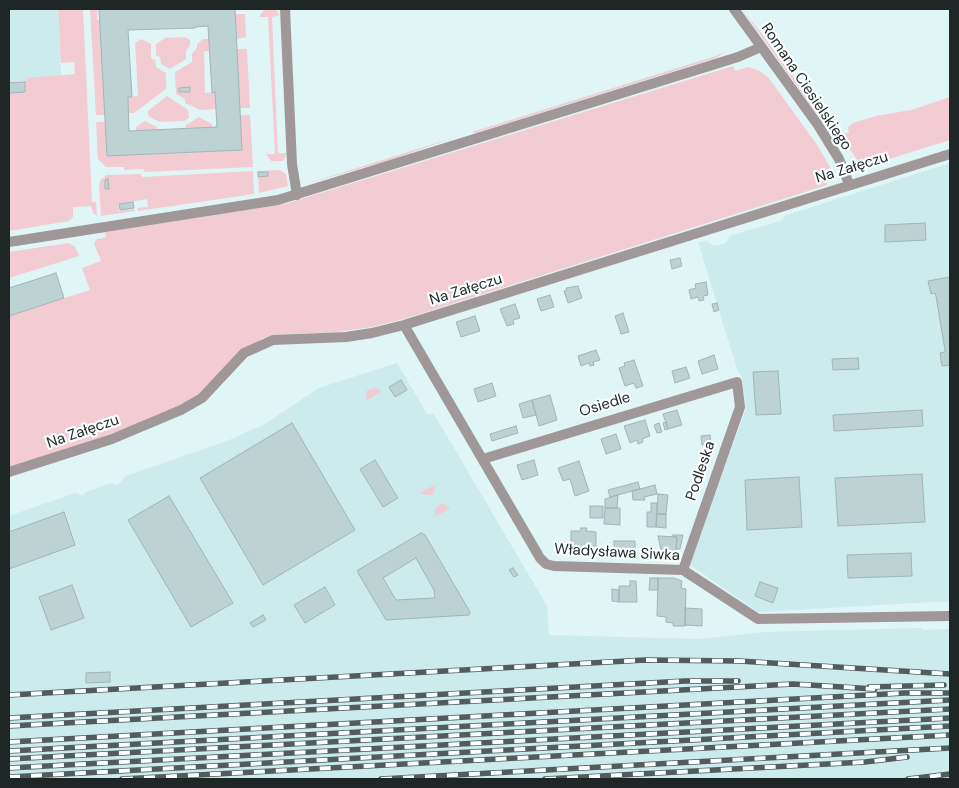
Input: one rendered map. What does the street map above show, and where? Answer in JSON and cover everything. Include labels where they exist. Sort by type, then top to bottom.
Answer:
[{"type":"street","points":[[284,9],[293,173],[297,195]]},
{"type":"street","name":"Romana Ciesielskiego","points":[[734,9],[830,142],[849,184]]},
{"type":"street","points":[[9,242],[242,207],[297,195],[750,53],[761,46]]},
{"type":"street","name":"Na Załęczu","points":[[9,472],[112,439],[181,410],[202,398],[244,354],[273,340],[372,334],[950,154]]},
{"type":"street","name":"Władysława Siwka","points":[[404,325],[540,558],[546,564],[554,566],[683,570],[758,619],[950,616]]},
{"type":"street","name":"Osiedle","points":[[483,459],[691,394],[737,382]]},
{"type":"street","name":"Podleska","points":[[683,570],[740,407],[737,382]]},
{"type":"shaded area","points":[[9,9],[58,9],[62,94],[9,223]]},
{"type":"shaded area","points":[[58,9],[83,9],[92,202],[96,202],[97,216],[93,213],[91,206],[73,207],[73,217],[69,221],[9,231],[9,93],[25,92],[25,81],[27,78],[75,74],[74,62],[61,63]]},
{"type":"shaded area","points":[[97,9],[97,20],[100,20],[105,115],[96,115],[90,10]]},
{"type":"shaded area","points":[[742,9],[818,110],[844,152]]},
{"type":"shaded area","points":[[748,9],[840,134],[849,133],[848,127],[853,123],[876,116],[911,110],[950,97],[950,140],[873,164],[859,162]]},
{"type":"shaded area","points":[[264,10],[276,10],[280,15],[272,17],[278,153],[287,153],[283,161],[271,161],[266,154],[275,154],[268,17],[259,17]]},
{"type":"shaded area","points":[[235,14],[245,14],[246,37],[237,39]]},
{"type":"shaded area","points":[[184,37],[190,40],[190,45],[186,51],[186,59],[170,69],[161,64],[160,57],[156,55],[156,44],[165,38]]},
{"type":"shaded area","points":[[141,39],[151,44],[151,58],[155,60],[156,67],[166,73],[166,89],[134,113],[129,113],[128,97],[138,96],[135,43]]},
{"type":"shaded area","points":[[203,39],[209,39],[209,51],[204,51],[205,93],[215,92],[216,109],[200,110],[185,103],[185,99],[176,94],[175,72],[192,62],[192,54],[197,48],[197,44]]},
{"type":"shaded area","points":[[237,49],[247,49],[250,108],[240,108]]},
{"type":"shaded area","points":[[728,50],[716,58],[475,133],[472,132],[716,56]]},
{"type":"shaded area","points":[[733,66],[735,71],[748,67],[758,70],[768,77],[818,146],[830,167],[831,173],[826,181],[827,185],[404,319],[372,327],[337,332],[274,335],[263,338],[239,353],[197,397],[151,420],[9,468],[9,316],[90,290],[82,268],[101,261],[94,243],[97,239],[106,237],[105,232],[285,204]]},
{"type":"shaded area","points":[[167,96],[188,110],[189,118],[184,121],[159,122],[148,116],[148,111]]},
{"type":"shaded area","points":[[240,115],[250,115],[253,167],[145,172],[143,169],[124,170],[124,167],[106,167],[98,159],[96,122],[105,122],[107,156],[242,150]]},
{"type":"shaded area","points":[[199,117],[212,124],[212,127],[186,128],[185,126]]},
{"type":"shaded area","points":[[145,121],[157,127],[157,130],[136,131],[136,127]]},
{"type":"shaded area","points":[[456,137],[390,160],[303,185],[379,161]]},
{"type":"shaded area","points":[[950,163],[950,601],[758,612],[689,564],[746,409],[742,377],[737,369],[698,242],[707,241],[714,246],[726,243],[730,236],[783,220],[784,216]]},
{"type":"shaded area","points":[[280,170],[286,174],[288,186],[259,193],[258,171]]},
{"type":"shaded area","points":[[253,171],[254,194],[138,211],[137,208],[148,207],[147,199],[118,204],[119,211],[134,209],[135,211],[101,216],[99,185],[101,179],[107,175],[140,174],[143,177]]},
{"type":"shaded area","points":[[69,243],[75,247],[79,256],[9,278],[9,252]]},
{"type":"shaded area","points":[[397,363],[427,414],[434,414],[547,606],[549,635],[699,639],[766,632],[950,629],[950,779],[9,779],[9,516],[75,493],[83,496],[86,492],[112,483],[117,486],[126,476],[227,441],[265,424],[319,388]]},
{"type":"shaded area","points":[[376,388],[381,392],[366,401],[367,390]]},
{"type":"shaded area","points":[[436,484],[433,494],[425,495],[420,493]]},
{"type":"shaded area","points":[[444,504],[450,508],[435,517],[435,509],[439,505]]},
{"type":"building","points":[[99,9],[235,9],[242,150],[107,156]],"holes":[[[208,26],[212,93],[215,92],[217,127],[129,131],[128,97],[132,97],[128,30]]]},
{"type":"building","points":[[25,82],[25,92],[9,93],[9,83]]},
{"type":"building","points":[[190,87],[190,92],[179,92],[179,88]]},
{"type":"building","points":[[258,172],[268,172],[268,176],[258,177]]},
{"type":"building","points":[[108,179],[109,189],[105,189],[105,180]]},
{"type":"building","points":[[133,202],[134,208],[120,210],[119,204]]},
{"type":"building","points":[[925,223],[926,240],[885,242],[885,225]]},
{"type":"building","points":[[680,258],[682,266],[672,269],[670,260]]},
{"type":"building","points":[[56,273],[64,298],[9,316],[9,288]]},
{"type":"building","points":[[950,277],[950,365],[942,366],[940,353],[945,352],[945,350],[936,296],[935,293],[931,294],[928,281]]},
{"type":"building","points":[[706,282],[708,295],[703,296],[704,300],[699,301],[698,297],[691,299],[689,290],[696,288],[695,284]]},
{"type":"building","points":[[578,286],[582,298],[568,303],[564,291],[567,290],[566,288]]},
{"type":"building","points":[[550,295],[554,307],[541,311],[537,299]]},
{"type":"building","points":[[717,303],[719,310],[714,312],[712,304]]},
{"type":"building","points":[[515,304],[520,318],[513,320],[514,324],[507,326],[500,309]]},
{"type":"building","points":[[623,313],[629,332],[621,334],[615,316]]},
{"type":"building","points":[[475,316],[480,331],[461,337],[456,322]]},
{"type":"building","points":[[596,350],[600,360],[593,362],[594,365],[590,366],[589,363],[581,366],[578,356]]},
{"type":"building","points":[[714,355],[718,369],[702,374],[698,361]]},
{"type":"building","points":[[858,358],[859,369],[833,370],[832,359]]},
{"type":"building","points":[[634,360],[643,386],[636,388],[634,383],[625,386],[619,368],[625,366],[624,363]]},
{"type":"building","points":[[686,367],[690,378],[675,383],[672,371]]},
{"type":"building","points":[[778,371],[781,414],[756,415],[753,372]]},
{"type":"building","points":[[401,380],[407,390],[395,397],[389,387]]},
{"type":"building","points":[[492,383],[496,396],[478,402],[474,389]]},
{"type":"building","points":[[550,395],[557,420],[539,426],[532,400]]},
{"type":"building","points":[[532,400],[536,415],[523,418],[519,404]]},
{"type":"building","points":[[677,410],[682,425],[668,429],[663,414]]},
{"type":"building","points":[[922,410],[923,426],[834,431],[833,415]]},
{"type":"building","points":[[645,420],[650,436],[642,439],[643,442],[638,444],[637,440],[630,443],[624,426]]},
{"type":"building","points":[[666,422],[668,429],[665,430],[663,423]]},
{"type":"building","points":[[292,423],[355,530],[263,585],[200,478]]},
{"type":"building","points":[[659,423],[662,432],[657,433],[654,425]]},
{"type":"building","points":[[516,426],[518,433],[492,441],[490,434]]},
{"type":"building","points":[[616,434],[621,449],[606,454],[601,439]]},
{"type":"building","points":[[710,435],[711,444],[702,445],[701,436]]},
{"type":"building","points":[[375,460],[398,498],[383,507],[360,469]]},
{"type":"building","points":[[534,460],[538,475],[522,480],[517,465]]},
{"type":"building","points":[[579,461],[589,491],[575,496],[570,479],[563,481],[558,468]]},
{"type":"building","points":[[922,474],[925,522],[838,526],[835,478]]},
{"type":"building","points":[[799,477],[802,527],[747,530],[745,480]]},
{"type":"building","points":[[638,482],[640,489],[610,497],[608,490]]},
{"type":"building","points":[[655,485],[657,494],[644,497],[645,500],[633,500],[632,491]]},
{"type":"building","points":[[658,494],[668,495],[666,514],[657,514]]},
{"type":"building","points":[[618,495],[617,508],[605,508],[605,499]]},
{"type":"building","points":[[169,496],[233,603],[191,627],[128,520]]},
{"type":"building","points":[[651,503],[657,503],[656,527],[647,527],[647,512],[651,512]]},
{"type":"building","points":[[590,506],[603,506],[603,518],[590,518]]},
{"type":"building","points":[[605,508],[620,508],[620,525],[604,524]]},
{"type":"building","points":[[64,512],[75,545],[9,569],[9,532]]},
{"type":"building","points":[[657,514],[666,514],[666,528],[656,527]]},
{"type":"building","points":[[581,528],[587,528],[586,531],[596,532],[596,547],[571,546],[571,531],[580,531]]},
{"type":"building","points":[[421,533],[425,535],[470,612],[469,615],[386,620],[358,570]],"holes":[[[416,558],[434,590],[435,598],[396,600],[383,578]]]},
{"type":"building","points":[[673,535],[683,535],[680,549],[676,549],[677,537],[673,537]]},
{"type":"building","points":[[658,536],[677,537],[676,551],[661,550]]},
{"type":"building","points":[[614,541],[635,541],[635,557],[614,557]]},
{"type":"building","points":[[911,553],[912,576],[848,578],[847,555]]},
{"type":"building","points":[[513,568],[518,575],[514,577],[509,570]]},
{"type":"building","points":[[650,578],[658,578],[658,590],[649,590]]},
{"type":"building","points":[[658,578],[674,578],[682,581],[681,588],[686,589],[685,626],[673,626],[673,623],[666,622],[666,617],[657,616]]},
{"type":"building","points":[[630,581],[636,581],[637,602],[619,602],[619,586],[630,586]]},
{"type":"building","points":[[760,582],[778,588],[773,603],[755,596]]},
{"type":"building","points":[[72,585],[84,618],[51,630],[39,597]]},
{"type":"building","points":[[325,587],[335,605],[305,623],[294,605]]},
{"type":"building","points":[[612,589],[619,590],[619,602],[612,601]]},
{"type":"building","points":[[685,608],[702,609],[702,626],[685,625]]},
{"type":"building","points":[[263,615],[266,620],[253,627],[250,623]]},
{"type":"building","points":[[110,672],[110,682],[86,683],[86,673]]},
{"type":"railway","points":[[9,695],[645,660],[739,661],[950,674]]},
{"type":"railway","points":[[9,718],[685,681],[738,681]]},
{"type":"railway","points":[[9,726],[793,684],[875,689]]},
{"type":"railway","points":[[869,687],[944,685]]},
{"type":"railway","points":[[9,742],[905,693],[950,693]]},
{"type":"railway","points":[[9,751],[950,700]]},
{"type":"railway","points":[[9,759],[950,709]]},
{"type":"railway","points":[[9,768],[950,718]]},
{"type":"railway","points":[[9,777],[950,726]]},
{"type":"railway","points":[[122,779],[950,735]]},
{"type":"railway","points":[[381,779],[950,748]]},
{"type":"railway","points":[[545,779],[865,762],[907,757]]},
{"type":"railway","points":[[908,779],[950,774]]}]
